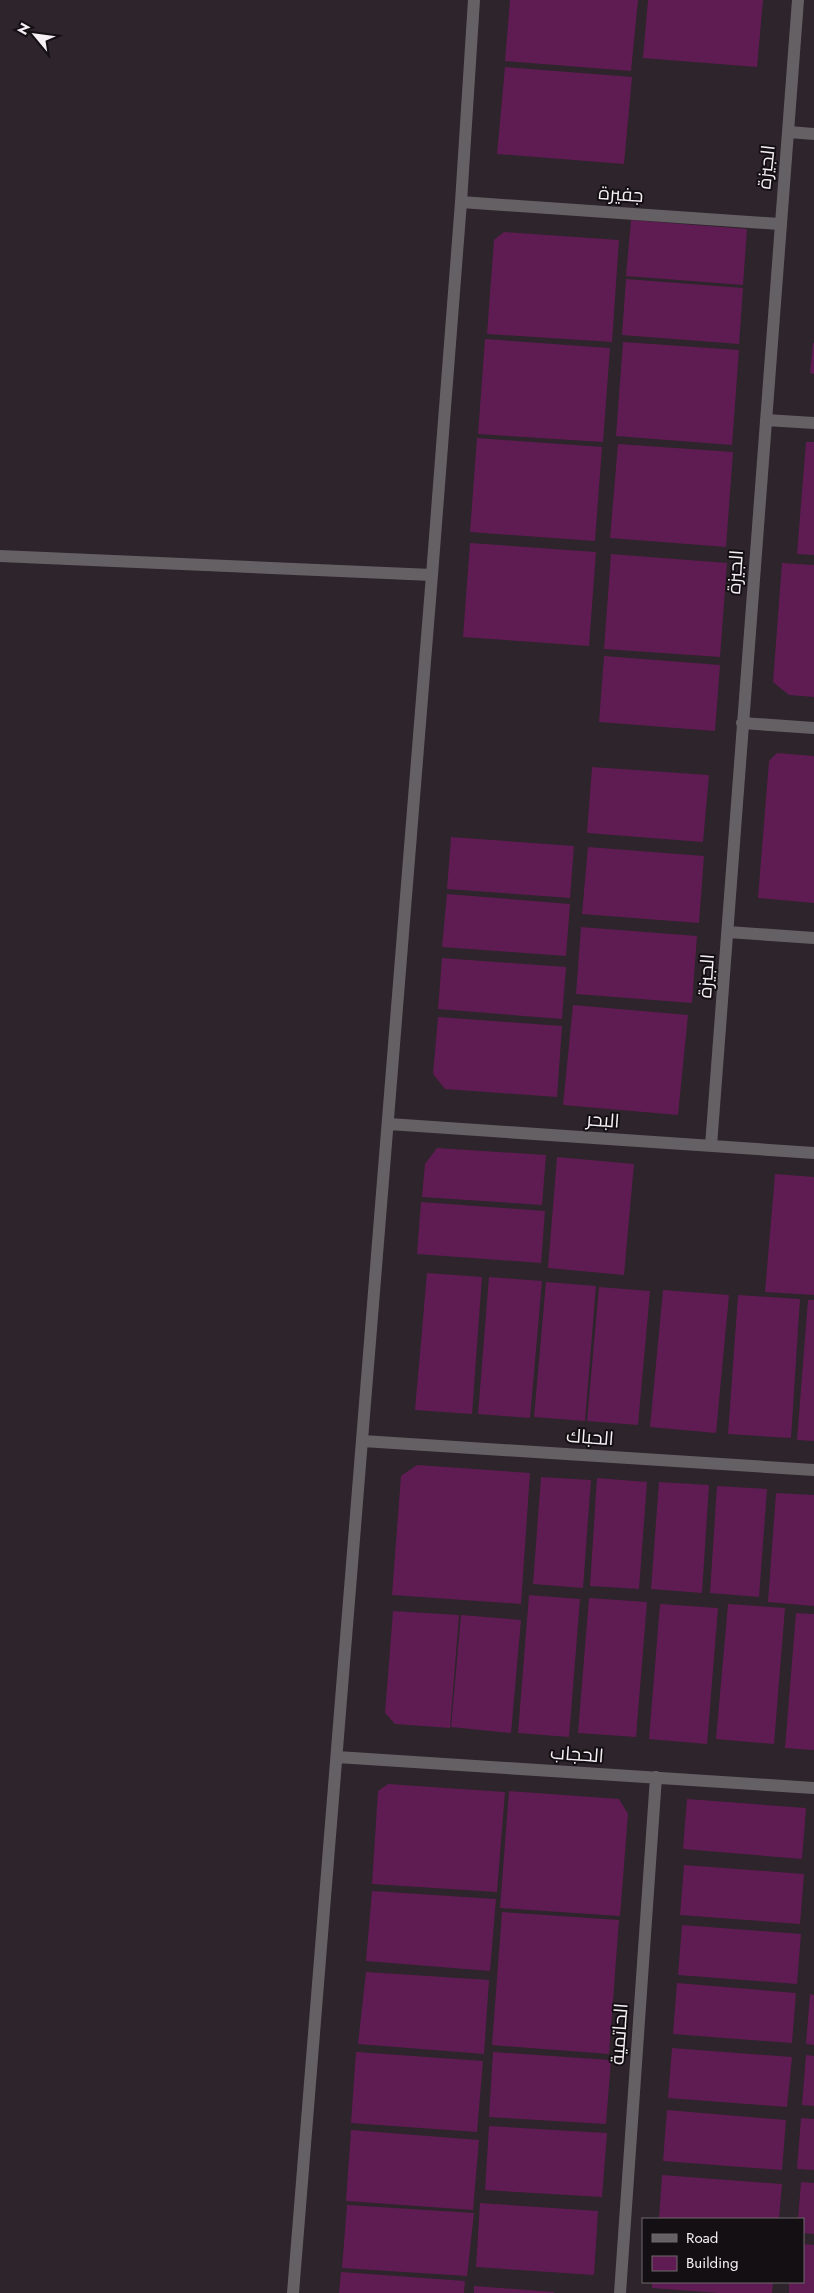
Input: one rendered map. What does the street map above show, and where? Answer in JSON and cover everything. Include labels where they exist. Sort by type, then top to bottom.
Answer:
[{"type":"street","points":[[293,2293],[389,1124],[461,202],[474,0]]},
{"type":"street","name":"الجيزة","points":[[711,1146],[779,224],[798,0]]},
{"type":"street","points":[[788,132],[814,134]]},
{"type":"street","name":"جفيرة","points":[[461,202],[779,224]]},
{"type":"street","points":[[766,420],[814,423]]},
{"type":"street","points":[[0,556],[432,575]]},
{"type":"street","points":[[742,723],[814,728]]},
{"type":"street","points":[[728,932],[814,938]]},
{"type":"street","name":"البحر","points":[[389,1124],[814,1152]]},
{"type":"street","name":"الحباك","points":[[363,1441],[814,1470]]},
{"type":"street","name":"الحجاب","points":[[337,1757],[814,1788]]},
{"type":"street","name":"الحاتمية","points":[[620,2293],[656,1778]]},
{"type":"building","points":[[510,0],[638,0],[631,71],[505,61]]},
{"type":"building","points":[[648,0],[763,0],[757,67],[643,58]]},
{"type":"building","points":[[505,67],[632,77],[624,164],[497,154]]},
{"type":"building","points":[[631,220],[747,229],[743,285],[626,276]]},
{"type":"building","points":[[504,232],[619,240],[612,342],[487,334],[494,240]]},
{"type":"building","points":[[626,279],[743,288],[739,344],[622,335]]},
{"type":"building","points":[[485,339],[610,348],[603,442],[478,434]]},
{"type":"building","points":[[623,342],[739,350],[732,445],[616,436]]},
{"type":"building","points":[[814,343],[814,374],[810,373]]},
{"type":"building","points":[[477,438],[602,447],[595,541],[470,532]]},
{"type":"building","points":[[806,442],[814,442],[814,555],[797,554]]},
{"type":"building","points":[[618,444],[733,452],[726,547],[610,538]]},
{"type":"building","points":[[470,543],[596,552],[589,646],[463,637]]},
{"type":"building","points":[[611,554],[727,563],[720,657],[604,649]]},
{"type":"building","points":[[782,563],[814,565],[814,697],[789,695],[773,682]]},
{"type":"building","points":[[604,656],[720,665],[715,731],[599,722]]},
{"type":"building","points":[[777,753],[814,756],[814,903],[758,898],[769,761]]},
{"type":"building","points":[[592,767],[709,775],[703,842],[587,833]]},
{"type":"building","points":[[451,837],[574,846],[570,898],[447,889]]},
{"type":"building","points":[[588,847],[704,856],[699,923],[582,914]]},
{"type":"building","points":[[447,894],[570,904],[566,956],[442,947]]},
{"type":"building","points":[[581,927],[697,936],[692,1003],[576,994]]},
{"type":"building","points":[[442,958],[566,967],[562,1019],[438,1009]]},
{"type":"building","points":[[573,1005],[688,1015],[678,1115],[563,1105]]},
{"type":"building","points":[[438,1017],[562,1026],[557,1097],[445,1089],[433,1074]]},
{"type":"building","points":[[437,1148],[546,1155],[542,1205],[422,1197],[425,1164]]},
{"type":"building","points":[[557,1157],[634,1164],[624,1275],[548,1268]]},
{"type":"building","points":[[775,1174],[814,1177],[814,1295],[765,1292]]},
{"type":"building","points":[[421,1202],[545,1211],[541,1263],[417,1254]]},
{"type":"building","points":[[427,1273],[482,1277],[472,1414],[415,1410]]},
{"type":"building","points":[[489,1277],[542,1281],[530,1418],[478,1414]]},
{"type":"building","points":[[546,1282],[596,1286],[585,1421],[534,1417]]},
{"type":"building","points":[[599,1287],[650,1291],[638,1425],[587,1421]]},
{"type":"building","points":[[663,1290],[729,1295],[716,1433],[650,1427]]},
{"type":"building","points":[[738,1295],[800,1299],[791,1438],[728,1434]]},
{"type":"building","points":[[808,1300],[814,1300],[814,1441],[797,1440]]},
{"type":"building","points":[[417,1465],[530,1473],[521,1604],[392,1595],[401,1476]]},
{"type":"building","points":[[541,1477],[591,1480],[583,1588],[533,1584]]},
{"type":"building","points":[[597,1478],[647,1482],[639,1589],[590,1586]]},
{"type":"building","points":[[659,1482],[709,1485],[702,1593],[651,1589]]},
{"type":"building","points":[[717,1486],[767,1489],[759,1597],[710,1593]]},
{"type":"building","points":[[776,1493],[814,1495],[814,1606],[768,1602]]},
{"type":"building","points":[[529,1595],[580,1599],[569,1737],[518,1733]]},
{"type":"building","points":[[589,1598],[647,1602],[636,1737],[578,1733]]},
{"type":"building","points":[[660,1604],[718,1608],[707,1744],[649,1739]]},
{"type":"building","points":[[728,1604],[785,1608],[774,1744],[716,1739]]},
{"type":"building","points":[[393,1611],[459,1615],[450,1728],[395,1724],[385,1713]]},
{"type":"building","points":[[796,1613],[814,1614],[814,1750],[785,1748]]},
{"type":"building","points":[[461,1615],[521,1620],[511,1733],[451,1727]]},
{"type":"building","points":[[388,1784],[505,1792],[497,1892],[372,1884],[378,1791]]},
{"type":"building","points":[[509,1791],[619,1799],[628,1814],[620,1916],[500,1908]]},
{"type":"building","points":[[687,1799],[806,1808],[802,1859],[683,1849]]},
{"type":"building","points":[[684,1865],[804,1874],[800,1924],[680,1915]]},
{"type":"building","points":[[372,1891],[496,1899],[490,1971],[366,1961]]},
{"type":"building","points":[[502,1912],[619,1920],[609,2054],[492,2045]]},
{"type":"building","points":[[682,1925],[801,1934],[797,1984],[678,1975]]},
{"type":"building","points":[[366,1972],[489,1980],[484,2054],[358,2044]]},
{"type":"building","points":[[677,1983],[796,1993],[792,2043],[673,2034]]},
{"type":"building","points":[[810,1994],[814,1995],[814,2045],[806,2044]]},
{"type":"building","points":[[672,2048],[792,2057],[787,2107],[668,2098]]},
{"type":"building","points":[[356,2052],[483,2061],[477,2132],[351,2123]]},
{"type":"building","points":[[493,2052],[611,2060],[606,2124],[489,2117]]},
{"type":"building","points":[[806,2055],[814,2056],[814,2106],[802,2105]]},
{"type":"building","points":[[667,2110],[786,2120],[782,2170],[663,2161]]},
{"type":"building","points":[[801,2118],[814,2119],[814,2170],[797,2169]]},
{"type":"building","points":[[489,2126],[607,2133],[602,2197],[485,2190]]},
{"type":"building","points":[[351,2130],[479,2140],[473,2210],[346,2201]]},
{"type":"building","points":[[662,2175],[782,2184],[779,2218],[659,2218]]},
{"type":"building","points":[[801,2182],[814,2183],[814,2234],[804,2233],[804,2218],[798,2218]]},
{"type":"building","points":[[480,2203],[598,2211],[594,2275],[476,2267]]},
{"type":"building","points":[[347,2205],[474,2213],[467,2276],[342,2268]]},
{"type":"building","points":[[804,2244],[814,2245],[814,2293],[789,2293],[789,2283],[804,2283]]},
{"type":"building","points":[[341,2272],[465,2281],[464,2293],[339,2293]]},
{"type":"building","points":[[652,2283],[773,2283],[772,2293],[719,2293],[652,2288]]},
{"type":"building","points":[[474,2286],[554,2292],[554,2293],[474,2293]]}]
